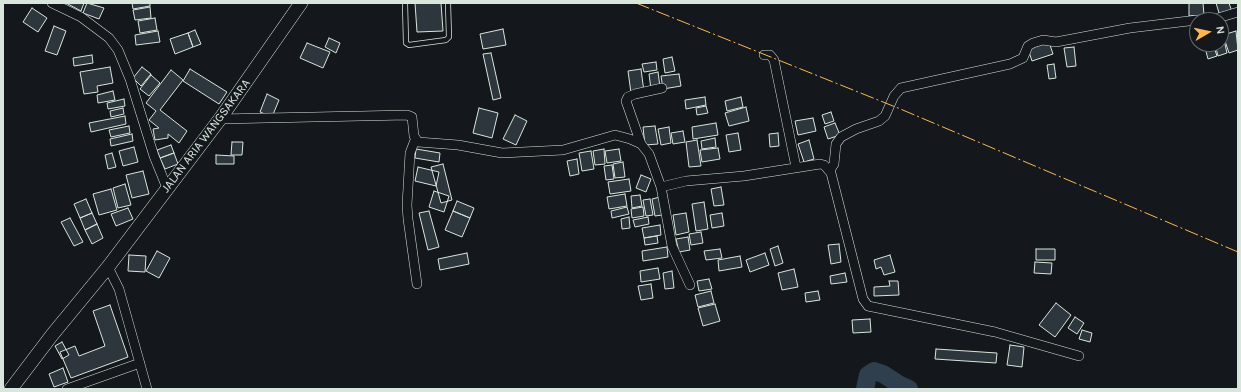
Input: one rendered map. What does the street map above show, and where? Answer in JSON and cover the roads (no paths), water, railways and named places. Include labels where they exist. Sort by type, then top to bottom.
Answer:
[{"type":"street","points":[[52,3],[81,17],[109,38],[118,50],[130,79],[154,156],[167,188]]},
{"type":"street","name":"JALAN ARIA WANGSAKARA","points":[[11,389],[52,335],[108,267],[220,119],[301,3]]},
{"type":"street","points":[[830,170],[834,164],[836,144],[841,137],[856,129],[879,121],[885,116],[894,96],[901,88],[1010,64],[1022,58],[1028,46],[1033,42],[1043,40],[1056,42],[1130,28],[1189,21]]},
{"type":"street","points":[[764,55],[770,55],[774,60],[796,167]]},
{"type":"street","points":[[662,88],[635,94],[628,97],[626,101],[640,144],[649,154],[660,187],[672,246],[690,285]]},
{"type":"street","points":[[220,119],[408,115],[412,117],[415,140],[410,153],[407,212],[418,284]]},
{"type":"street","points":[[415,140],[418,142],[458,145],[502,153],[563,150],[616,135],[640,144]]},
{"type":"street","points":[[660,187],[686,181],[744,176],[820,164],[830,170],[863,299],[868,306],[995,332],[1079,356]]},
{"type":"street","points":[[108,267],[118,289],[147,389]]},
{"type":"street","points":[[67,389],[140,363]]},
{"type":"lane","points":[[405,3],[406,43],[409,45],[446,40],[449,37],[448,3]]},
{"type":"waterway","points":[[865,389],[868,375],[874,371],[883,374],[909,389]]}]
